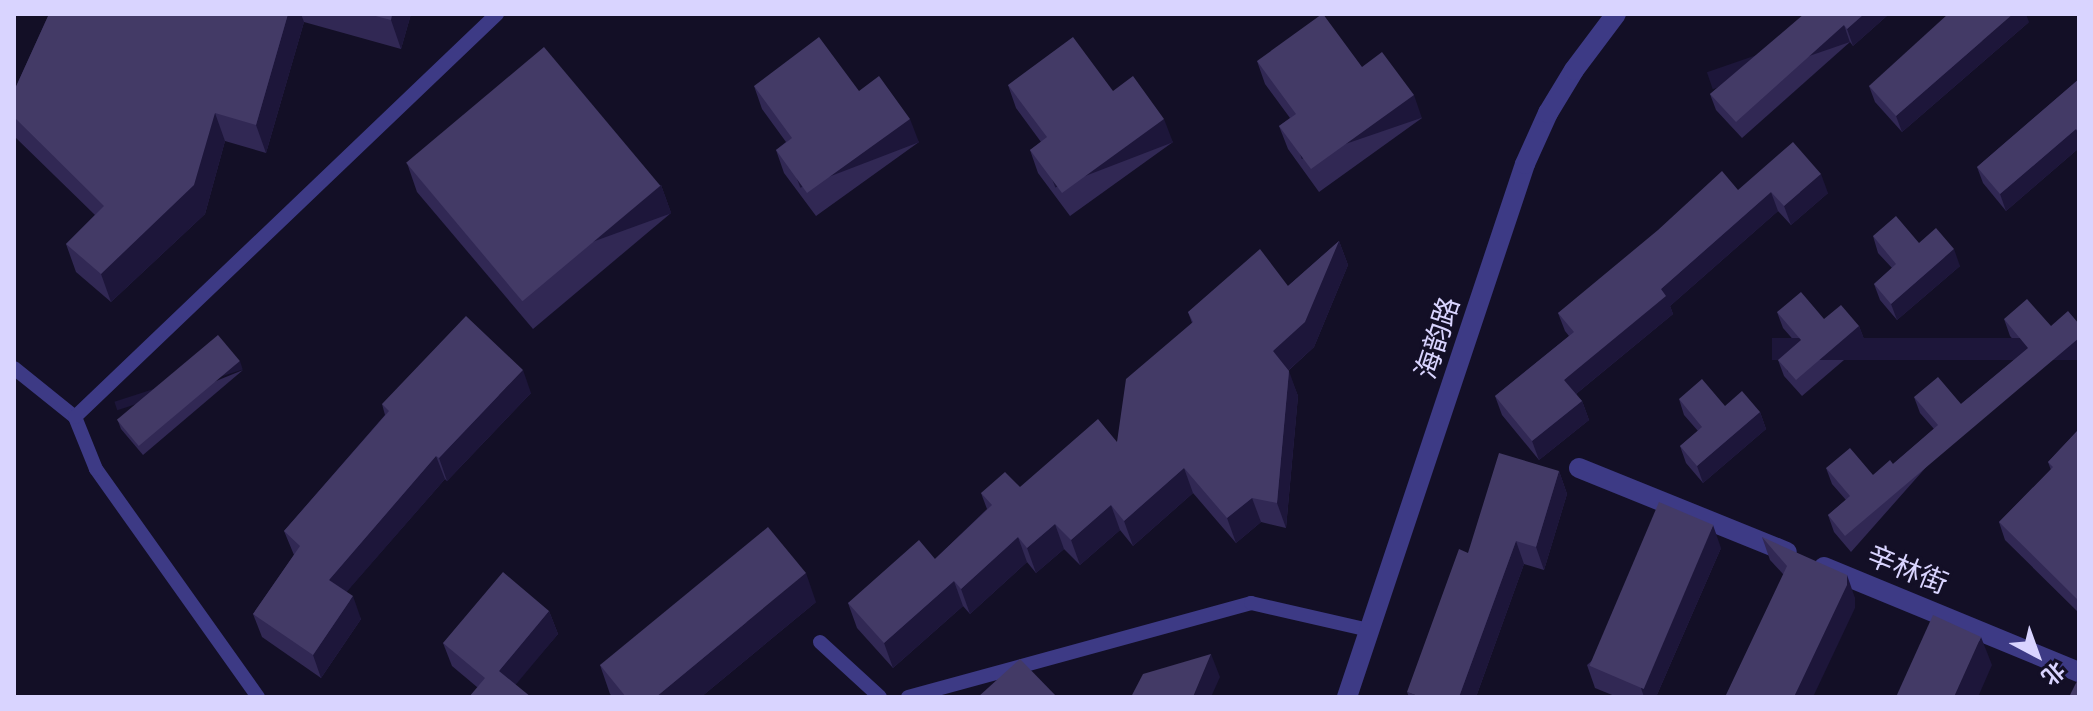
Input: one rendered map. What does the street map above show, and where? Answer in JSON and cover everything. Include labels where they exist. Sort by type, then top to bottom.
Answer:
[{"type":"street","name":"海韵路","points":[[1347,697],[1525,164],[1548,113],[1574,70],[1616,14]]},
{"type":"street","name":"辛林街","points":[[1579,468],[2079,672]]},
{"type":"lane","points":[[75,417],[497,14]]},
{"type":"lane","points":[[14,368],[75,417],[96,469],[258,697]]},
{"type":"lane","points":[[908,697],[1251,603],[1369,630]]},
{"type":"lane","points":[[820,642],[880,697]]},
{"type":"building","points":[[49,14],[288,14],[256,125],[215,113],[194,185],[101,274],[66,244],[104,206],[14,117],[14,91]]},
{"type":"building","points":[[368,14],[392,14],[391,20]]},
{"type":"building","points":[[1323,14],[1362,67],[1382,52],[1414,95],[1311,169],[1279,126],[1296,114],[1257,61]]},
{"type":"building","points":[[1804,14],[1864,14],[1847,29],[1844,25],[1736,122],[1710,94]]},
{"type":"building","points":[[1948,14],[2013,14],[1896,116],[1869,86]]},
{"type":"building","points":[[819,37],[859,91],[879,76],[910,119],[807,193],[776,150],[792,138],[754,86]]},
{"type":"building","points":[[1073,37],[1113,91],[1133,76],[1164,119],[1062,193],[1030,150],[1047,137],[1008,85]]},
{"type":"building","points":[[544,47],[660,186],[522,301],[406,163]]},
{"type":"building","points":[[2079,79],[2079,132],[2076,129],[2000,194],[1977,167]]},
{"type":"building","points":[[1793,142],[1821,174],[1784,206],[1771,192],[1661,289],[1666,296],[1564,380],[1582,401],[1532,441],[1495,396],[1574,332],[1558,313],[1658,230],[1722,171],[1738,190]]},
{"type":"building","points":[[1896,216],[1919,243],[1936,228],[1954,249],[1891,304],[1874,284],[1896,264],[1873,236]]},
{"type":"building","points":[[1339,241],[1305,322],[1273,351],[1289,371],[1277,503],[1252,498],[1227,518],[1184,468],[1124,521],[1111,505],[1071,540],[1055,524],[1027,548],[1018,537],[961,589],[954,581],[884,643],[848,603],[919,540],[935,559],[992,505],[981,493],[1005,472],[1020,487],[1098,419],[1117,442],[1126,379],[1193,322],[1188,312],[1260,249],[1288,286]]},
{"type":"building","points":[[1801,292],[1824,319],[1841,305],[1859,326],[1796,380],[1778,360],[1801,340],[1777,312]]},
{"type":"building","points":[[2027,299],[2051,326],[2068,311],[2079,324],[2079,338],[1845,536],[1828,515],[1850,496],[1826,468],[1850,448],[1873,475],[1890,460],[1893,464],[1938,425],[1914,397],[1938,377],[1961,404],[2028,348],[2004,319]]},
{"type":"building","points":[[466,316],[523,370],[439,458],[436,456],[329,580],[353,596],[313,655],[253,614],[300,546],[284,531],[389,411],[382,404]]},
{"type":"building","points":[[218,335],[240,361],[139,446],[117,420]]},
{"type":"building","points":[[1702,379],[1725,406],[1742,391],[1760,412],[1697,466],[1680,446],[1702,427],[1679,399]]},
{"type":"building","points":[[2079,429],[2079,601],[1999,522],[2053,467],[2048,462]]},
{"type":"building","points":[[1499,453],[1559,471],[1536,547],[1516,541],[1459,697],[1421,697],[1407,692],[1459,549],[1468,553]]},
{"type":"building","points":[[1659,502],[1713,525],[1644,689],[1589,666]]},
{"type":"building","points":[[768,527],[806,573],[656,697],[626,697],[600,665]]},
{"type":"building","points":[[1762,537],[1847,575],[1847,585],[1794,697],[1725,697],[1787,566]]},
{"type":"building","points":[[503,572],[549,611],[499,671],[531,697],[469,697],[485,678],[443,643]]},
{"type":"building","points":[[1933,615],[1981,637],[1954,697],[1896,697]]},
{"type":"building","points":[[1211,654],[1193,697],[1131,697],[1143,674]]},
{"type":"building","points":[[1020,659],[1057,697],[978,697]]},
{"type":"building","points":[[2079,677],[2079,697],[2069,697]]}]
